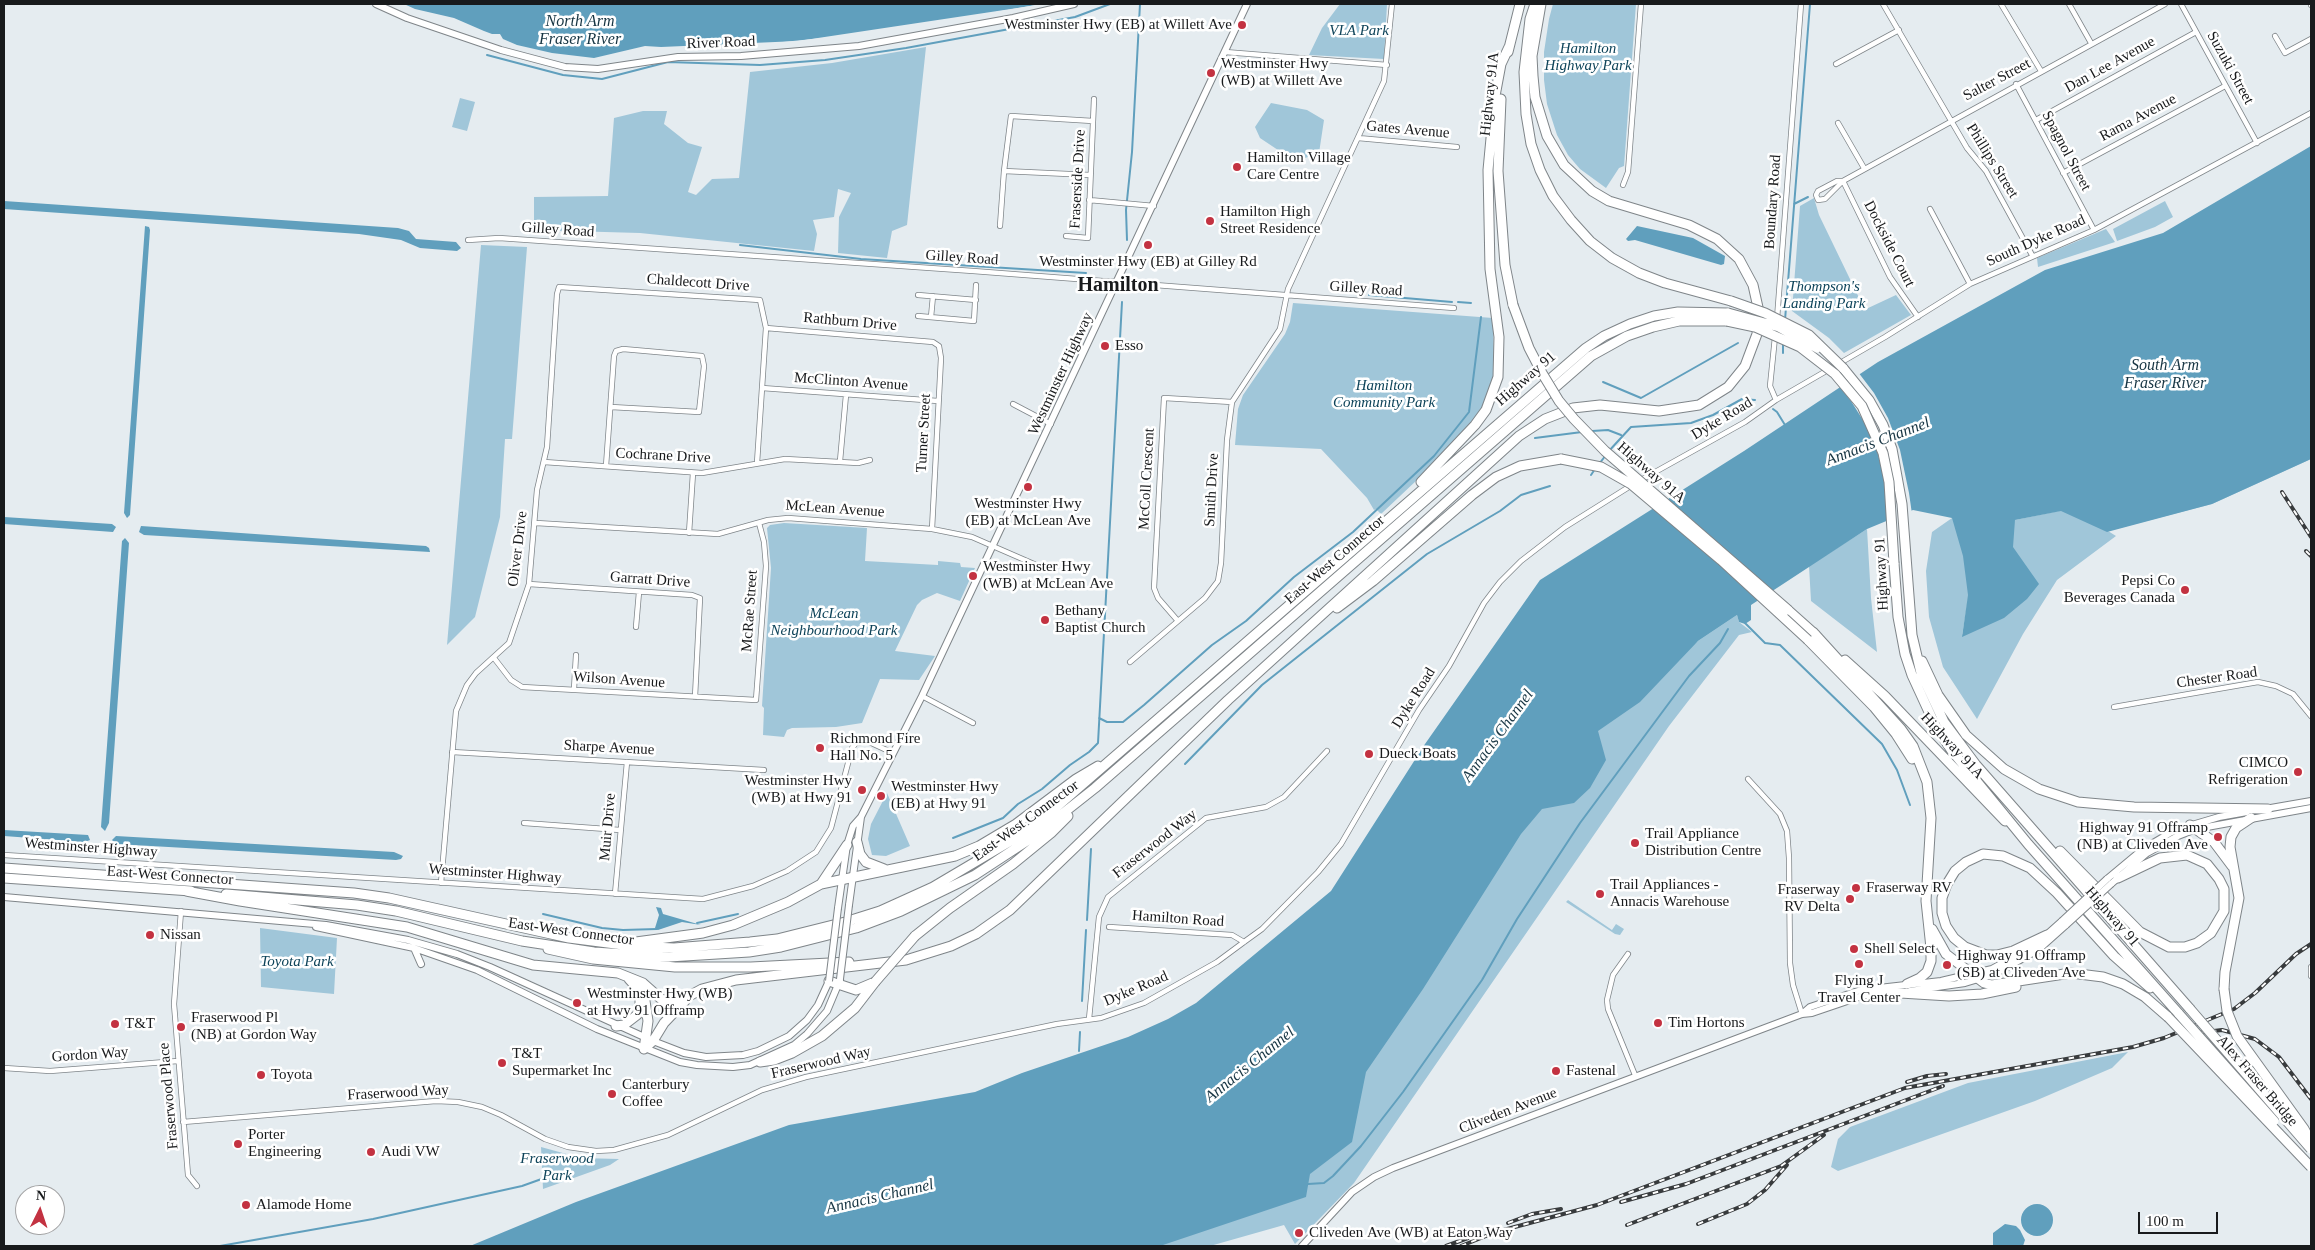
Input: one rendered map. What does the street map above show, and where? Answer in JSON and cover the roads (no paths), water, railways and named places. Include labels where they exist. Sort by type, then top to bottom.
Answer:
[{"type":"highway","name":"Highway 91A","points":[[1520,4],[1509,47],[1500,109],[1498,171],[1504,265],[1513,305],[1529,348],[1542,373],[1559,401],[1605,451],[1810,636],[1886,696],[1992,809],[2028,844]]},
{"type":"highway","name":"Highway 91A","points":[[1535,4],[1530,19],[1524,72],[1526,114],[1531,144],[1540,170],[1553,196],[1584,234],[1612,258],[1639,273],[1665,283],[1731,301],[1782,320],[1809,335],[1834,359]]},
{"type":"highway","points":[[186,891],[407,927],[533,965],[618,973],[643,984],[664,1000],[678,1002],[717,983],[906,960],[976,934],[1010,910],[1228,700],[1443,504],[1532,427],[1554,415],[1580,407],[1618,406],[1659,411],[1699,405],[1719,394],[1734,381],[1750,357],[1757,334],[1758,303],[1748,274],[1730,249],[1717,239],[1689,225],[1608,201],[1592,191],[1564,165],[1547,136],[1535,97],[1532,56],[1541,4]]},
{"type":"highway","points":[[1353,548],[1460,442],[1486,410],[1494,393],[1500,365],[1499,337],[1490,268],[1488,170],[1495,96],[1501,64],[1509,47]]},
{"type":"highway","name":"Highway 91","points":[[1353,548],[1565,364],[1604,336],[1630,324],[1654,316],[1678,312],[1727,317],[1779,327],[1834,359],[1870,400],[1883,425],[1892,449],[1902,504],[1910,616],[1916,650],[1921,673],[1944,722],[1958,743],[2311,1149]]},
{"type":"highway","name":"Highway 91","points":[[1547,392],[1591,356],[1627,336],[1653,327],[1727,317],[1800,347],[1835,374],[1862,406],[1883,452],[1889,482],[1897,610],[1903,645],[1912,676],[1923,701],[1952,751],[2028,844],[2179,1014]]},
{"type":"highway","name":"East-West Connector","points":[[4,878],[357,904],[522,940],[594,952],[669,957],[749,952],[815,939],[901,911],[975,875],[1033,837],[1095,788],[1547,392]]},
{"type":"highway","points":[[1297,638],[1373,581],[1496,477],[1520,466],[1560,459],[1601,467],[1631,484],[1810,636],[1896,734],[1918,769],[1930,801],[1931,836],[1926,901],[1931,948],[1929,967],[1920,978],[1907,984]]},
{"type":"highway","name":"East-West Connector","points":[[4,868],[354,893],[389,898],[569,938],[611,944],[674,948],[750,942],[803,933],[880,911],[942,883],[1030,829],[1353,548]]},
{"type":"highway","points":[[1916,650],[1938,695],[1966,735],[2004,769],[2039,789],[2078,802],[2134,807],[2268,809]]},
{"type":"highway","points":[[611,944],[669,939],[733,925],[788,902],[821,884],[940,860],[979,846],[1016,824],[1076,779],[1113,757]]},
{"type":"highway","points":[[760,1062],[774,1060],[792,1053],[822,1036],[856,1008],[875,982],[915,936],[943,912],[1028,852],[1051,833],[1095,788]]},
{"type":"highway","points":[[2008,799],[2140,932],[2154,941],[2169,946],[2184,947],[2197,943],[2211,933],[2224,911],[2224,889],[2220,879],[2207,864],[2187,855],[2160,858],[2112,880]]},
{"type":"highway","points":[[2251,818],[2236,828],[2231,837],[2239,898],[2238,914],[2226,963],[2224,990],[2227,1011],[2237,1036],[2304,1129],[2311,1142]]},
{"type":"highway","points":[[2193,827],[2221,849],[2234,870]]},
{"type":"highway","points":[[857,842],[860,854],[866,862],[886,870]]},
{"type":"highway","points":[[821,884],[847,845]]},
{"type":"highway","points":[[2047,934],[2012,951],[1997,954],[1986,955],[1965,947],[1954,938],[1946,926],[1942,912],[1942,898],[1947,884],[1955,871],[1966,862],[1983,854],[2003,856],[2030,868],[2057,893],[2114,956],[2179,1014]]},
{"type":"highway","points":[[1928,920],[1935,937],[1946,954],[1976,977],[1992,985],[2071,973],[2090,975],[2124,984],[2144,997],[2168,1017],[2311,1167]]},
{"type":"highway","points":[[522,940],[566,955],[674,968],[797,966],[929,953]]},
{"type":"highway","points":[[618,973],[629,979],[640,991],[647,1012],[649,1040]]},
{"type":"highway","points":[[1884,992],[1949,996],[1982,994],[2047,980],[2090,975]]},
{"type":"highway","points":[[829,981],[840,982],[856,990],[875,982]]},
{"type":"highway","points":[[616,1026],[624,1025],[637,1015],[640,1009],[640,991]]},
{"type":"highway","points":[[644,1049],[649,1040],[686,999]]},
{"type":"highway","name":"Alex Fraser Bridge","points":[[2179,1014],[2271,1117],[2311,1167]]},
{"type":"main road","name":"River Road","points":[[376,4],[407,18],[501,50],[565,67],[598,69],[678,57],[761,54],[859,46],[1013,18],[1074,4]]},
{"type":"main road","name":"Westminster Highway","points":[[313,925],[414,948],[477,970],[569,1017],[680,1062],[733,1067],[760,1062],[794,1045],[807,1034],[827,1011],[840,982],[861,818],[993,547],[1247,4]]},
{"type":"main road","name":"Cliveden Avenue","points":[[2112,880],[2147,853],[2193,827],[2219,817],[2311,801]]},
{"type":"main road","name":"Cliveden Avenue","points":[[1802,1014],[1810,1007],[1843,994],[1861,990],[1995,974],[2038,950],[2143,849],[2175,830],[2311,809]]},
{"type":"main road","name":"Westminster Highway","points":[[4,897],[181,911],[313,925],[371,932],[408,940],[457,954],[490,967],[616,1026],[684,1053],[706,1057],[730,1057],[758,1051],[789,1036],[807,1020],[818,1005],[829,981],[847,845],[853,826],[861,818]]},
{"type":"main road","name":"Cliveden Avenue","points":[[1302,1246],[1341,1202],[1374,1177],[1635,1075],[1844,1000],[1884,992],[1942,987],[1976,977],[2020,955],[2064,923]]},
{"type":"main road","points":[[414,948],[420,964],[430,953]]},
{"type":"street","name":"Smith Drive","points":[[1130,662],[1209,594],[1219,577],[1232,402],[1280,329],[1286,296],[1384,81],[1392,4]]},
{"type":"street","points":[[1623,185],[1628,172],[1641,4]]},
{"type":"street","name":"Boundary Road","points":[[1776,400],[1770,386],[1801,4]]},
{"type":"street","name":"Phillips Street","points":[[1883,4],[1967,148],[1986,171],[2032,255]]},
{"type":"street","points":[[2001,4],[2041,71]]},
{"type":"street","points":[[2069,4],[2092,43]]},
{"type":"street","name":"Salter Street","points":[[1843,181],[1837,181],[1818,191],[1816,195],[1818,200],[1825,199],[1843,181],[1864,168],[2165,4]]},
{"type":"street","name":"Suzuki Street","points":[[2181,4],[2257,144]]},
{"type":"street","points":[[1836,64],[1899,30]]},
{"type":"street","name":"Dan Lee Avenue","points":[[2036,120],[2196,32]]},
{"type":"street","points":[[2275,36],[2285,53],[2311,39]]},
{"type":"street","points":[[1224,52],[1387,65]]},
{"type":"street","name":"Spagnol Street","points":[[2016,84],[2094,230]]},
{"type":"street","name":"Rama Avenue","points":[[2063,173],[2225,86]]},
{"type":"street","name":"Fraserside Drive","points":[[1066,236],[1088,238],[1094,99]]},
{"type":"street","name":"South Dyke Road","points":[[1776,400],[1918,317],[1970,284],[2032,255],[2094,230],[2257,144],[2311,113]]},
{"type":"street","points":[[1000,226],[1010,116],[1093,121]]},
{"type":"street","points":[[1838,123],[1864,168]]},
{"type":"street","name":"Gates Avenue","points":[[1358,138],[1457,146]]},
{"type":"street","points":[[1004,171],[1090,175]]},
{"type":"street","name":"Dockside Court","points":[[1843,181],[1890,277],[1918,317]]},
{"type":"street","points":[[1089,200],[1154,206]]},
{"type":"street","points":[[1930,209],[1970,284]]},
{"type":"street","name":"Gilley Road","points":[[468,240],[509,238],[1454,308]]},
{"type":"street","points":[[918,316],[974,321],[976,284]]},
{"type":"street","name":"Chaldecott Drive","points":[[559,287],[760,300],[766,328],[757,463]]},
{"type":"street","name":"Oliver Drive","points":[[441,883],[456,711],[460,698],[476,673],[503,650],[514,633],[529,584],[536,523],[537,490],[544,462],[559,287]]},
{"type":"street","points":[[918,295],[976,300]]},
{"type":"street","points":[[931,317],[933,296]]},
{"type":"street","name":"Rathburn Drive","points":[[766,328],[933,342]]},
{"type":"street","name":"Turner Street","points":[[932,529],[941,350],[933,342]]},
{"type":"street","points":[[606,466],[611,407],[616,351],[623,349],[702,356],[704,366],[699,412],[611,407]]},
{"type":"street","name":"McClinton Avenue","points":[[762,388],[938,401]]},
{"type":"street","points":[[840,461],[846,395]]},
{"type":"street","name":"McColl Crescent","points":[[1178,621],[1158,598],[1154,585],[1164,398],[1232,402]]},
{"type":"street","name":"Dyke Road","points":[[1089,1019],[1101,1018],[1144,1003],[1217,962],[1262,929],[1318,872],[1341,844],[1419,710],[1449,666],[1484,603],[1510,571],[1565,527],[1585,514],[1744,422],[1776,400]]},
{"type":"street","points":[[1013,404],[1023,411],[1051,424]]},
{"type":"street","name":"Cochrane Drive","points":[[544,462],[692,473],[713,472],[757,463],[797,458],[858,463],[870,460]]},
{"type":"street","points":[[689,533],[692,473]]},
{"type":"street","name":"McLean Avenue","points":[[536,523],[718,534],[759,523],[788,518],[932,529],[962,533],[1034,564],[1036,568]]},
{"type":"street","name":"McRae Street","points":[[756,700],[766,566],[764,542],[759,523]]},
{"type":"street","name":"Garratt Drive","points":[[529,584],[700,598],[695,697]]},
{"type":"street","points":[[636,627],[639,592]]},
{"type":"street","points":[[574,689],[576,656]]},
{"type":"street","name":"Wilson Avenue","points":[[494,658],[511,680],[519,686],[756,700]]},
{"type":"street","name":"Chester Road","points":[[2114,707],[2258,682],[2276,686],[2293,694],[2311,716]]},
{"type":"street","points":[[922,696],[972,723]]},
{"type":"street","name":"Westminster Highway","points":[[4,855],[681,899],[714,897],[753,886],[787,871],[816,852],[827,837],[850,753],[856,743],[867,740],[893,753]]},
{"type":"street","name":"Fraserwood Way","points":[[183,1122],[436,1101],[457,1102],[482,1107],[545,1138],[568,1147],[596,1151],[614,1150],[668,1135],[762,1090],[806,1077],[1057,1024],[1089,1019],[1099,917],[1108,897],[1206,818],[1266,808],[1284,797],[1328,751]]},
{"type":"street","name":"Sharpe Avenue","points":[[452,752],[764,770]]},
{"type":"street","name":"Muir Drive","points":[[615,894],[626,762]]},
{"type":"street","points":[[1748,779],[1780,814],[1787,831],[1790,963],[1793,985],[1802,1014]]},
{"type":"street","points":[[524,823],[620,830]]},
{"type":"street","name":"Fraserwood Place","points":[[181,911],[174,1004],[188,1174],[198,1186]]},
{"type":"street","name":"Hamilton Road","points":[[1109,927],[1232,935],[1244,942]]},
{"type":"street","points":[[1628,954],[1613,975],[1607,1000],[1609,1011],[1635,1075]]},
{"type":"street","points":[[2311,967],[2311,976]]},
{"type":"street","name":"Gordon Way","points":[[4,1068],[50,1071],[178,1061]]},
{"type":"water","name":"North Arm Fraser River","points":[[397,4],[1041,4],[882,32],[773,43],[627,52],[585,61],[538,53],[495,39],[452,20],[415,12]]},
{"type":"water","name":"South Arm Fraser River","points":[[2311,146],[2311,459],[2212,504],[2107,532],[2061,511],[2015,520],[2013,547],[2039,584],[2027,599],[2004,618],[1962,637],[1968,595],[1963,556],[1952,518],[1913,510],[1867,529],[1751,605],[1751,620],[1745,624],[1739,622],[1737,615],[1698,641],[1640,702],[1598,731],[1606,760],[1590,788],[1574,803],[1542,809],[1521,834],[1423,989],[1366,1072],[1352,1142],[1310,1174],[1306,1197],[1160,1246],[470,1246],[576,1202],[789,1125],[975,1092],[1022,1073],[1128,1037],[1168,1019],[1196,1003],[1331,891],[1425,744],[1540,580],[1744,451],[1878,362],[2045,270],[2163,233]]},
{"type":"water","points":[[4,201],[398,228],[409,231],[416,239],[456,242],[461,248],[457,251],[420,248],[401,240],[359,234],[4,209]]},
{"type":"water","points":[[145,226],[149,227],[150,230],[130,515],[127,518],[124,513]]},
{"type":"water","points":[[1637,226],[1693,238],[1725,256],[1724,264],[1721,265],[1635,240],[1628,241],[1626,239]]},
{"type":"water","points":[[4,517],[112,524],[116,527],[113,532],[4,524]]},
{"type":"water","points":[[141,526],[426,546],[430,552],[144,535],[139,532]]},
{"type":"water","points":[[125,538],[129,543],[109,823],[105,831],[101,827],[122,541]]},
{"type":"water","points":[[4,830],[88,835],[90,840],[85,842],[4,836]]},
{"type":"water","points":[[116,836],[394,852],[403,856],[401,859],[396,860],[116,844],[112,840]]},
{"type":"water","points":[[656,907],[661,908],[663,914],[701,925],[682,922],[658,930],[655,928],[659,915]]},
{"type":"water","points":[[2037,1204],[2043,1205],[2048,1209],[2052,1214],[2052,1226],[2048,1231],[2043,1235],[2037,1236],[2031,1235],[2026,1231],[2022,1226],[2021,1220],[2022,1214],[2026,1209],[2031,1205]]},
{"type":"water","points":[[2005,1224],[2016,1226],[2020,1230],[2025,1240],[2023,1246],[1993,1246],[1993,1233]]},
{"type":"waterway","points":[[487,55],[563,75],[602,79],[668,62],[760,65],[825,60],[906,48],[1075,17],[1110,4]]},
{"type":"waterway","points":[[1127,240],[1126,210],[1132,152],[1140,4]]},
{"type":"waterway","points":[[1785,320],[1810,4]]},
{"type":"waterway","points":[[1794,204],[1808,197]]},
{"type":"waterway","points":[[740,245],[861,259],[1086,273]]},
{"type":"waterway","points":[[1369,295],[1452,302]]},
{"type":"waterway","points":[[953,838],[1003,818],[1018,804],[1042,789],[1098,743],[1122,302]]},
{"type":"waterway","points":[[1458,302],[1471,303]]},
{"type":"waterway","points":[[1099,718],[1107,722],[1123,722],[1212,645],[1246,621],[1294,577],[1353,532],[1434,456],[1469,412],[1481,317]]},
{"type":"waterway","points":[[1603,382],[1641,398],[1738,343]]},
{"type":"waterway","points":[[1783,343],[1783,353]]},
{"type":"waterway","points":[[1608,452],[1631,427],[1691,423],[1713,415],[1742,399],[1755,400]]},
{"type":"waterway","points":[[1773,409],[1785,425]]},
{"type":"waterway","points":[[1592,431],[1608,430],[1621,435]]},
{"type":"waterway","points":[[1535,438],[1582,432]]},
{"type":"waterway","points":[[1599,464],[1606,455]]},
{"type":"waterway","points":[[1591,475],[1595,469]]},
{"type":"waterway","points":[[1185,764],[1262,685],[1427,554],[1500,511],[1521,495],[1550,486]]},
{"type":"waterway","points":[[1745,623],[1765,643],[1780,645],[1882,744],[1897,770],[1910,805]]},
{"type":"waterway","points":[[1308,1184],[1324,1183],[1333,1176],[1361,1146],[1403,1092],[1482,980],[1517,919],[1580,823],[1689,676],[1720,643],[1728,629]]},
{"type":"waterway","points":[[1087,920],[1091,849]]},
{"type":"waterway","points":[[543,914],[602,928],[623,930],[657,929]]},
{"type":"waterway","points":[[697,923],[738,914]]},
{"type":"waterway","points":[[1082,1001],[1086,930]]},
{"type":"waterway","points":[[1079,1051],[1080,1032]]},
{"type":"waterway","points":[[220,1246],[373,1219],[522,1186],[561,1172]]},
{"type":"railway","points":[[2282,492],[2311,537]]},
{"type":"railway","points":[[2306,551],[2311,556]]},
{"type":"railway","points":[[1461,1246],[1496,1232],[1597,1205],[1905,1088],[2133,1047],[2164,1038],[2234,1009],[2255,993],[2296,954],[2311,944]]},
{"type":"railway","points":[[2189,1034],[2222,1030],[2255,1039],[2279,1057],[2311,1099]]},
{"type":"railway","points":[[1907,1082],[1927,1076],[1946,1074]]},
{"type":"railway","points":[[1621,1202],[1686,1184],[1943,1086]]},
{"type":"railway","points":[[1627,1225],[1781,1166],[1824,1135]]},
{"type":"railway","points":[[1698,1224],[1747,1204],[1765,1190],[1787,1165]]},
{"type":"railway","points":[[1508,1223],[1532,1214],[1561,1209]]},
{"type":"railway","points":[[1446,1246],[1468,1238]]},
{"type":"place","name":"Westminster Hwy (EB) at Willett Ave","points":[[1242,25]]},
{"type":"place","name":"Westminster Hwy (WB) at Willett Ave","points":[[1211,73]]},
{"type":"place","name":"Hamilton Village Care Centre","points":[[1237,167]]},
{"type":"place","name":"Hamilton High Street Residence","points":[[1210,221]]},
{"type":"place","name":"Westminster Hwy (EB) at Gilley Rd","points":[[1148,245]]},
{"type":"place","name":"Esso","points":[[1105,346]]},
{"type":"place","name":"Westminster Hwy (EB) at McLean Ave","points":[[1028,487]]},
{"type":"place","name":"Westminster Hwy (WB) at McLean Ave","points":[[973,576]]},
{"type":"place","name":"Pepsi Co Beverages Canada","points":[[2185,590]]},
{"type":"place","name":"Bethany Baptist Church","points":[[1045,620]]},
{"type":"place","name":"Richmond Fire Hall No. 5","points":[[820,748]]},
{"type":"place","name":"Dueck Boats","points":[[1369,754]]},
{"type":"place","name":"CIMCO Refrigeration","points":[[2298,772]]},
{"type":"place","name":"Westminster Hwy (WB) at Hwy 91","points":[[862,790]]},
{"type":"place","name":"Westminster Hwy (EB) at Hwy 91","points":[[881,796]]},
{"type":"place","name":"Highway 91 Offramp (NB) at Cliveden Ave","points":[[2218,837]]},
{"type":"place","name":"Trail Appliance Distribution Centre","points":[[1635,843]]},
{"type":"place","name":"Fraserway RV","points":[[1856,888]]},
{"type":"place","name":"Trail Appliances - Annacis Warehouse","points":[[1600,894]]},
{"type":"place","name":"Fraserway RV Delta","points":[[1850,899]]},
{"type":"place","name":"Nissan","points":[[150,935]]},
{"type":"place","name":"Shell Select","points":[[1854,949]]},
{"type":"place","name":"Flying J Travel Center","points":[[1859,964]]},
{"type":"place","name":"Highway 91 Offramp (SB) at Cliveden Ave","points":[[1947,965]]},
{"type":"place","name":"Westminster Hwy (WB) at Hwy 91 Offramp","points":[[577,1003]]},
{"type":"place","name":"Tim Hortons","points":[[1658,1023]]},
{"type":"place","name":"T&T","points":[[115,1024]]},
{"type":"place","name":"Fraserwood Pl (NB) at Gordon Way","points":[[181,1027]]},
{"type":"place","name":"T&T Supermarket Inc","points":[[502,1063]]},
{"type":"place","name":"Fastenal","points":[[1556,1071]]},
{"type":"place","name":"Toyota","points":[[261,1075]]},
{"type":"place","name":"Canterbury Coffee","points":[[612,1094]]},
{"type":"place","name":"Porter Engineering","points":[[238,1144]]},
{"type":"place","name":"Audi VW","points":[[371,1152]]},
{"type":"place","name":"Alamode Home","points":[[246,1205]]},
{"type":"place","name":"Cliveden Ave (WB) at Eaton Way","points":[[1299,1233]]},
{"type":"district","name":"Hamilton","points":[[1118,286]]},
{"type":"park label","name":"VLA Park","points":[[1359,31]]},
{"type":"park label","name":"Hamilton Highway Park","points":[[1588,58]]},
{"type":"park label","name":"Thompson's Landing Park","points":[[1824,296]]},
{"type":"park label","name":"Hamilton Community Park","points":[[1384,394]]},
{"type":"park label","name":"McLean Neighbourhood Park","points":[[834,622]]},
{"type":"park label","name":"Toyota Park","points":[[297,962]]},
{"type":"park label","name":"Fraserwood Park","points":[[557,1168]]},
{"type":"water label","name":"Annacis Channel","points":[[1878,442]]},
{"type":"water label","name":"Annacis Channel","points":[[1498,736]]},
{"type":"water label","name":"Annacis Channel","points":[[1250,1065]]},
{"type":"water label","name":"Annacis Channel","points":[[880,1197]]}]
